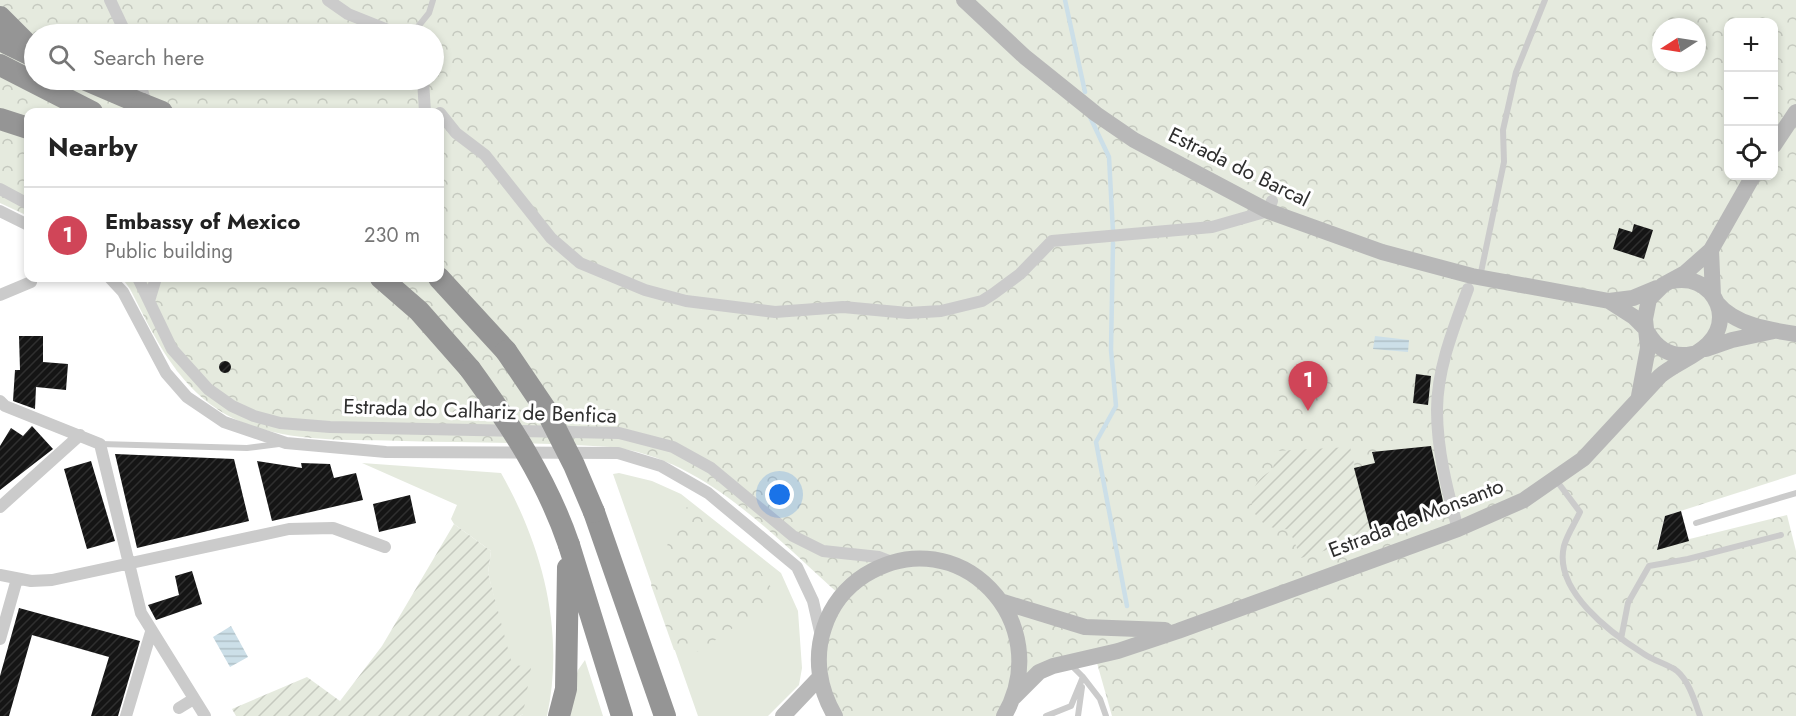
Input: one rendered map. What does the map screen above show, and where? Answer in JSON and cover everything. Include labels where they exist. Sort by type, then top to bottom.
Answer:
[{"type":"highway","points":[[0,17],[24,41]]},
{"type":"highway","points":[[3,54],[24,55]]},
{"type":"highway","points":[[3,54],[24,68]]},
{"type":"highway","points":[[58,90],[86,108]]},
{"type":"highway","points":[[118,90],[140,97],[156,108]]},
{"type":"highway","points":[[0,119],[24,127]]},
{"type":"highway","points":[[386,282],[419,311],[470,369],[510,423],[541,477],[568,545],[622,716]]},
{"type":"highway","points":[[443,282],[506,351],[546,410],[574,465],[594,512],[665,716]]},
{"type":"highway","points":[[559,716],[566,689],[568,545]]},
{"type":"street","points":[[110,0],[121,24]]},
{"type":"street","points":[[328,0],[348,14],[373,24]]},
{"type":"street","name":"Estrada do Barcal","points":[[964,0],[1025,57],[1096,114],[1134,140],[1270,206],[1382,252],[1474,283],[1609,301]]},
{"type":"street","points":[[424,90],[425,107]]},
{"type":"street","points":[[1778,138],[1796,111]]},
{"type":"street","points":[[444,119],[456,133],[485,155],[551,238],[580,263],[645,291],[708,306],[775,312],[843,307],[908,313],[941,311],[982,301],[1020,274],[1052,241],[1212,227],[1270,206]]},
{"type":"street","name":"Estrada de Monsanto","points":[[1639,396],[1645,369],[1646,309],[1649,299],[1711,250],[1751,180]]},
{"type":"street","points":[[0,189],[24,202]]},
{"type":"street","points":[[0,211],[24,223]]},
{"type":"street","name":"Estrada de Monsanto","points":[[1014,698],[1038,672],[1068,661],[1118,651],[1178,630],[1458,528],[1524,500],[1583,459],[1618,423],[1639,396],[1672,366],[1697,352],[1714,338],[1718,329],[1720,311],[1715,299],[1711,250]]},
{"type":"street","points":[[0,296],[31,282]]},
{"type":"street","name":"Estrada do Calhariz de Benfica","points":[[114,282],[123,292],[158,362],[187,397],[224,422],[286,443],[386,452],[618,453],[661,466],[708,493],[797,567],[813,601],[821,637]]},
{"type":"street","name":"Estrada do Calhariz de Benfica","points":[[140,282],[172,349],[208,389],[232,406],[254,416],[280,423],[330,427],[619,433],[673,447],[711,468],[793,536],[823,551],[879,557],[892,562]]},
{"type":"street","points":[[149,301],[155,282]]},
{"type":"street","points":[[1609,301],[1633,298],[1667,283],[1698,282],[1734,318],[1774,331],[1796,334]]},
{"type":"street","points":[[1458,528],[1445,480],[1437,409],[1453,329],[1474,283]]},
{"type":"street","points":[[1609,301],[1634,317],[1664,351],[1678,355],[1774,331]]},
{"type":"street","name":"Estrada do Calhariz de Benfica","points":[[2,408],[100,444]]},
{"type":"street","points":[[0,507],[80,435]]},
{"type":"street","points":[[100,444],[141,613],[192,700],[205,716]]},
{"type":"street","points":[[0,574],[17,579],[52,580],[289,529],[333,528],[385,547]]},
{"type":"street","points":[[835,716],[825,696],[820,677],[821,637],[826,620],[846,590],[875,569],[892,562],[927,559],[962,568],[978,577],[1003,602],[1019,639],[1019,678],[1014,698],[1005,716]]},
{"type":"street","points":[[0,639],[17,579]]},
{"type":"street","name":"Estrada de Monsanto","points":[[1003,602],[1085,627],[1178,630]]},
{"type":"street","points":[[126,716],[151,632]]},
{"type":"street","points":[[783,716],[820,677]]},
{"type":"street","points":[[179,708],[192,700]]},
{"type":"lane","points":[[420,24],[429,13],[433,0]]},
{"type":"lane","points":[[1474,283],[1503,162],[1503,130],[1516,72],[1545,0]]},
{"type":"lane","name":"Estrada do Calhariz de Benfica","points":[[100,444],[247,448],[286,443]]},
{"type":"lane","points":[[1555,480],[1580,512],[1564,546],[1565,567],[1572,588],[1585,607],[1621,639],[1678,672],[1693,695],[1700,716]]},
{"type":"lane","points":[[1696,523],[1796,493]]},
{"type":"lane","points":[[1621,639],[1628,603],[1649,566],[1688,559],[1781,535]]},
{"type":"lane","points":[[1068,661],[1100,699],[1106,716]]},
{"type":"lane","points":[[1046,716],[1071,706],[1083,677]]},
{"type":"lane","points":[[1078,716],[1083,677]]},
{"type":"green space","points":[[0,0],[1796,0],[1796,474],[1665,516],[1657,547],[1787,515],[1796,551],[1796,716],[1112,716],[1095,656],[1054,662],[1004,716],[838,716],[822,664],[840,595],[735,503],[676,466],[644,454],[610,447],[329,439],[278,433],[254,427],[210,404],[173,366],[125,282],[444,282],[444,108],[24,108],[24,214],[0,203]]},
{"type":"green space","points":[[1350,447],[1372,536],[1301,558],[1289,529],[1275,528],[1265,524],[1257,517],[1252,497],[1255,487],[1273,470],[1275,451]]},
{"type":"green space","points":[[362,463],[501,473],[528,530],[539,560],[546,591],[553,653],[552,684],[547,716],[520,716],[523,714],[488,573],[491,551],[454,524],[451,519],[457,505]]},
{"type":"green space","points":[[619,473],[652,481],[681,494],[781,573],[798,611],[802,668],[799,685],[768,716],[698,716],[613,474]]},
{"type":"green space","points":[[688,507],[752,560],[778,597],[698,652],[674,650],[651,585],[682,509]]},
{"type":"green space","points":[[454,524],[491,551],[488,573],[512,664],[531,668],[523,714],[520,716],[236,716],[232,709],[307,677],[340,701],[382,646]]},
{"type":"green space","points":[[585,660],[603,716],[565,716],[578,670]]},
{"type":"shaded area","points":[[1375,336],[1409,340],[1408,352],[1373,349]]},
{"type":"shaded area","points":[[231,626],[248,657],[230,667],[213,637]]},
{"type":"building","points":[[1634,224],[1653,230],[1644,259],[1613,249],[1619,228],[1632,232]]},
{"type":"building","points":[[19,336],[43,336],[43,362],[68,364],[66,390],[36,387],[35,409],[13,401],[15,370],[20,370]]},
{"type":"building","points":[[227,361],[231,367],[227,373],[223,373],[219,365]]},
{"type":"building","points":[[1416,374],[1431,376],[1428,405],[1413,403]]},
{"type":"building","points":[[32,426],[53,449],[0,490],[0,446],[11,428],[23,436]]},
{"type":"building","points":[[1431,446],[1446,515],[1372,536],[1354,468],[1375,463],[1372,452]]},
{"type":"building","points":[[115,454],[234,459],[249,521],[137,548]]},
{"type":"building","points":[[91,461],[115,541],[87,549],[64,469]]},
{"type":"building","points":[[257,461],[302,468],[301,463],[330,464],[334,478],[356,473],[363,500],[272,521]]},
{"type":"building","points":[[410,495],[416,523],[379,532],[373,504]]},
{"type":"building","points":[[1681,511],[1689,541],[1657,550],[1665,516]]},
{"type":"building","points":[[192,571],[202,604],[156,620],[148,605],[179,595],[175,576]]},
{"type":"building","points":[[19,608],[140,641],[118,716],[91,716],[109,657],[32,635],[9,716],[0,716],[0,676]]},
{"type":"waterway","points":[[1065,0],[1085,92]]},
{"type":"waterway","points":[[1090,117],[1109,157],[1113,232]]},
{"type":"waterway","points":[[1113,243],[1111,350],[1116,406],[1096,442],[1127,606]]},
{"type":"place","name":"Embassy of Mexico","points":[[1308,411]]}]
